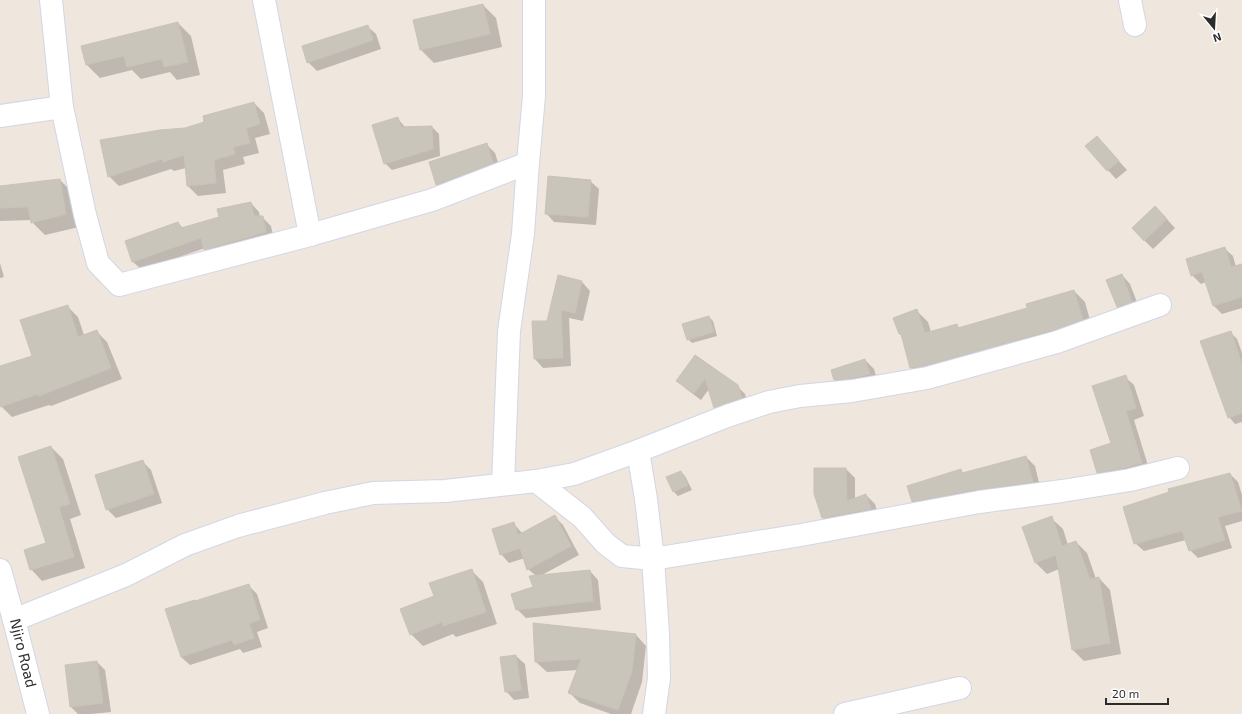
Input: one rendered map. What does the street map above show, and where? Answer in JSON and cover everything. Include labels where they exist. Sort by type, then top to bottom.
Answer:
[{"type":"street","points":[[51,0],[62,107],[85,215],[98,263],[119,285],[310,235],[432,200],[528,164]]},
{"type":"street","points":[[264,0],[310,235]]},
{"type":"street","points":[[503,484],[509,331],[523,234],[534,96],[534,0]]},
{"type":"street","points":[[1130,0],[1135,25]]},
{"type":"street","points":[[0,116],[62,107]]},
{"type":"street","points":[[14,620],[126,576],[185,545],[238,526],[325,503],[373,493],[445,491],[536,481],[574,474],[727,416],[769,402],[800,396],[852,391],[927,378],[1057,342],[1160,305]]},
{"type":"street","points":[[638,451],[646,499],[653,559],[658,640],[659,678],[654,714]]},
{"type":"street","points":[[536,481],[582,517],[606,544],[622,556],[653,559],[801,535],[979,502],[1130,480],[1178,468]]},
{"type":"street","name":"Njiro Road","points":[[0,570],[38,714]]},
{"type":"street","points":[[849,714],[960,688]]},
{"type":"building","points":[[483,4],[490,34],[420,50],[413,20]]},
{"type":"building","points":[[178,22],[188,62],[164,67],[162,59],[127,67],[124,56],[86,65],[81,46]]},
{"type":"building","points":[[368,25],[373,40],[307,63],[302,46]]},
{"type":"building","points":[[254,102],[260,124],[246,128],[250,143],[233,147],[235,154],[214,160],[216,183],[187,186],[184,155],[163,162],[162,159],[108,177],[100,140],[160,130],[185,128],[204,122],[203,116]]},
{"type":"building","points":[[398,117],[401,127],[432,126],[433,149],[384,164],[372,125]]},
{"type":"building","points":[[1097,136],[1119,161],[1107,171],[1085,146]]},
{"type":"building","points":[[487,143],[493,163],[436,185],[429,162]]},
{"type":"building","points":[[548,176],[591,180],[588,217],[545,214]]},
{"type":"building","points":[[60,179],[66,214],[31,223],[28,207],[0,208],[0,186]]},
{"type":"building","points":[[251,202],[254,216],[263,216],[266,232],[204,250],[201,238],[132,262],[125,241],[178,222],[181,228],[219,217],[217,209]]},
{"type":"building","points":[[1155,206],[1167,219],[1144,241],[1132,228]]},
{"type":"building","points":[[1225,247],[1231,267],[1242,264],[1242,297],[1213,306],[1202,272],[1191,276],[1186,259]]},
{"type":"building","points":[[1122,274],[1132,302],[1117,307],[1106,280]]},
{"type":"building","points":[[558,275],[582,281],[575,313],[561,310],[563,358],[534,359],[532,321],[547,321]]},
{"type":"building","points":[[1074,290],[1083,320],[1053,330],[924,366],[910,368],[901,334],[899,334],[893,318],[917,309],[925,333],[957,324],[958,328],[1027,308],[1026,304]]},
{"type":"building","points":[[68,305],[78,337],[97,330],[111,368],[39,396],[38,394],[0,407],[0,366],[32,356],[20,320]]},
{"type":"building","points":[[709,316],[714,332],[687,340],[682,324]]},
{"type":"building","points":[[1231,331],[1242,364],[1242,413],[1228,418],[1200,341]]},
{"type":"building","points":[[695,355],[738,385],[742,398],[714,408],[705,379],[694,393],[676,381]]},
{"type":"building","points":[[865,359],[870,374],[850,379],[834,380],[831,370]]},
{"type":"building","points":[[1126,375],[1136,408],[1126,411],[1142,463],[1097,473],[1090,450],[1111,443],[1092,386]]},
{"type":"building","points":[[51,446],[70,504],[59,507],[74,557],[30,570],[24,550],[46,543],[18,457]]},
{"type":"building","points":[[1026,456],[1033,482],[980,489],[912,502],[907,486],[961,469],[962,473]]},
{"type":"building","points":[[143,460],[154,494],[106,510],[95,475]]},
{"type":"building","points":[[814,468],[846,468],[847,501],[866,494],[871,509],[822,518],[814,494]]},
{"type":"building","points":[[681,471],[688,485],[673,492],[666,477]]},
{"type":"building","points":[[1230,473],[1242,511],[1218,517],[1225,540],[1189,551],[1182,531],[1134,544],[1123,507],[1169,492],[1168,489]]},
{"type":"building","points":[[555,515],[571,546],[527,570],[520,548],[500,555],[492,529],[514,522],[518,535]]},
{"type":"building","points":[[1052,516],[1062,546],[1076,541],[1090,579],[1099,577],[1110,643],[1072,650],[1056,555],[1035,563],[1022,527]]},
{"type":"building","points":[[472,569],[486,612],[443,626],[442,622],[410,635],[400,609],[434,596],[429,583]]},
{"type":"building","points":[[590,570],[593,601],[516,610],[511,594],[533,587],[529,576]]},
{"type":"building","points":[[249,584],[260,620],[249,623],[254,638],[234,645],[232,640],[181,657],[165,609]]},
{"type":"building","points":[[533,623],[636,634],[632,671],[618,710],[568,693],[581,659],[535,662]]},
{"type":"building","points":[[516,655],[521,690],[505,692],[500,657]]},
{"type":"building","points":[[97,661],[103,703],[70,707],[65,665]]}]
